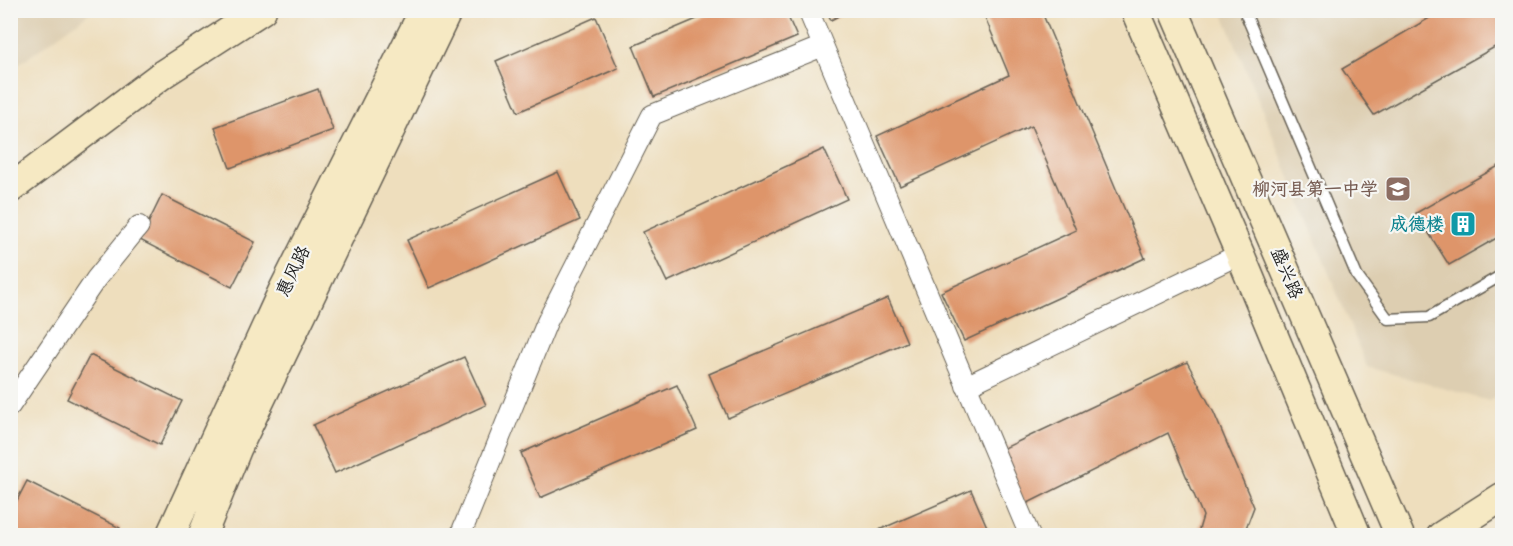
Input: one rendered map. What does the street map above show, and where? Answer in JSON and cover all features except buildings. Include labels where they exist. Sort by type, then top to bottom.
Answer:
[{"type":"street","points":[[10,189],[163,74],[262,10]]},
{"type":"street","name":"惠风路","points":[[170,536],[282,292],[424,10]]},
{"type":"street","points":[[202,536],[242,439],[448,10]]},
{"type":"street","points":[[808,10],[1030,536]]},
{"type":"street","name":"盛兴路","points":[[1135,10],[1240,254],[1357,536]]},
{"type":"street","name":"盛兴路","points":[[1173,10],[1400,536]]},
{"type":"street","points":[[460,536],[547,322],[652,115],[823,46]]},
{"type":"street","points":[[10,406],[96,279],[139,226]]},
{"type":"street","points":[[966,386],[1240,254]]},
{"type":"street","points":[[1441,536],[1503,497]]},
{"type":"lane","points":[[1244,10],[1357,276],[1388,319],[1430,317],[1503,275]]},
{"type":"shaded area","points":[[11,10],[92,10],[92,11],[11,70]]},
{"type":"shaded area","name":"柳河县第一中学","points":[[1222,11],[1502,11],[1502,392],[1489,401],[1367,367]]},
{"type":"place","name":"柳河县第一中学","points":[[1398,189]]},
{"type":"place","name":"成德楼","points":[[1463,224]]}]
